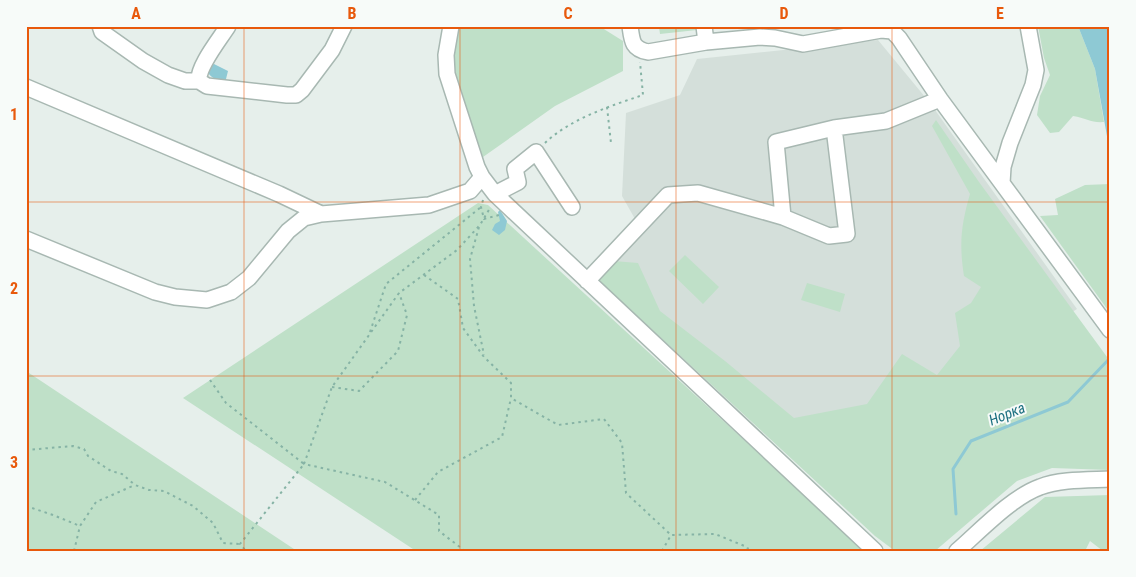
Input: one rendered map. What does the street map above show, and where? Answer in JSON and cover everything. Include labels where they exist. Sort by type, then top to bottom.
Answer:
[{"type":"street","points":[[100,26],[102,32],[143,61],[168,75],[185,81],[199,81],[207,86],[288,95],[296,94],[302,90],[332,50],[344,26]]},
{"type":"street","points":[[199,81],[198,75],[202,66],[228,26]]},
{"type":"street","points":[[451,26],[446,55],[447,74],[464,132],[482,177],[495,194],[875,551]]},
{"type":"street","points":[[630,26],[632,42],[639,50],[648,52],[706,42],[775,38],[802,44],[880,28],[892,31],[899,38],[940,99],[1110,330]]},
{"type":"street","points":[[704,26],[706,42]]},
{"type":"street","points":[[1002,183],[1003,167],[1010,142],[1033,85],[1036,70],[1028,26]]},
{"type":"street","points":[[26,87],[280,194],[320,214]]},
{"type":"street","points":[[784,217],[776,142],[834,128],[886,122],[940,99]]},
{"type":"street","points":[[587,280],[668,195],[698,193],[784,217],[829,236],[846,234],[834,128]]},
{"type":"street","points":[[495,194],[518,182],[515,169],[536,152],[572,207]]},
{"type":"street","points":[[26,239],[155,292],[175,297],[207,300],[231,292],[249,278],[288,231],[304,218],[320,214],[429,205],[470,191],[482,177]]},
{"type":"street","points":[[957,551],[1017,499],[1040,486],[1064,482],[1110,479]]},
{"type":"path","points":[[536,152],[555,134],[607,107],[643,95],[639,50]]},
{"type":"path","points":[[607,107],[611,142]]},
{"type":"path","points":[[240,544],[304,464],[332,387],[369,335],[400,293],[457,250],[480,225],[495,194]]},
{"type":"path","points":[[369,335],[386,284],[481,207]]},
{"type":"path","points":[[484,219],[498,216]]},
{"type":"path","points":[[480,225],[470,259],[474,306],[484,357]]},
{"type":"path","points":[[415,500],[438,472],[502,437],[511,398],[510,384],[484,357],[463,328],[458,298],[424,275]]},
{"type":"path","points":[[332,387],[359,391],[398,351],[407,315],[400,293]]},
{"type":"path","points":[[210,380],[226,403],[304,464],[385,482],[439,515],[439,531],[465,551]]},
{"type":"path","points":[[511,398],[558,425],[604,419],[622,442],[626,493],[671,535],[715,534],[748,547],[749,551]]},
{"type":"path","points":[[26,450],[73,446],[84,449],[88,456],[111,471],[122,474],[135,485],[149,490],[164,491],[193,506],[213,523],[223,543],[240,544],[246,551]]},
{"type":"path","points":[[74,551],[80,526],[96,502],[135,485]]},
{"type":"path","points":[[26,506],[80,526]]},
{"type":"path","points":[[662,551],[671,535]]},
{"type":"shaded area","points":[[878,40],[930,103],[1077,309],[857,449],[788,447],[598,276],[635,219],[622,196],[626,113],[680,95],[697,59]]},
{"type":"green space","points":[[456,26],[599,26],[623,41],[623,71],[555,106],[483,157],[462,104],[451,49]]},
{"type":"green space","points":[[696,26],[697,30],[660,34],[659,27]]},
{"type":"green space","points":[[1038,26],[1078,26],[1095,69],[1104,122],[1096,122],[1073,116],[1059,132],[1050,133],[1037,115],[1040,96],[1050,75],[1044,58]]},
{"type":"green space","points":[[936,120],[1110,361],[1110,470],[1052,468],[1017,481],[935,551],[895,551],[875,536],[592,274],[601,260],[638,263],[660,311],[794,418],[867,404],[902,354],[937,375],[960,346],[955,313],[971,303],[981,287],[964,276],[962,265],[962,235],[970,194],[932,126]]},
{"type":"green space","points":[[1110,184],[1110,313],[1040,216],[1058,215],[1055,199],[1085,185]]},
{"type":"green space","points":[[478,203],[488,205],[865,551],[416,551],[183,398]]},
{"type":"green space","points":[[685,255],[719,287],[703,304],[669,271]]},
{"type":"green space","points":[[807,283],[845,294],[840,312],[801,300]]},
{"type":"green space","points":[[26,371],[297,551],[26,551]]},
{"type":"green space","points":[[1110,495],[1110,551],[1103,551],[1090,541],[1085,551],[980,551],[1045,497]]},
{"type":"water","points":[[1078,26],[1107,26],[1110,31],[1110,153],[1095,69]]},
{"type":"water","points":[[214,64],[228,71],[226,79],[218,80],[209,74],[210,66]]},
{"type":"water","points":[[500,210],[507,221],[505,230],[499,235],[492,230],[495,224],[500,221],[498,212]]},
{"type":"waterway","name":"Норка","points":[[956,514],[953,469],[971,441],[1068,402],[1110,358]]}]
